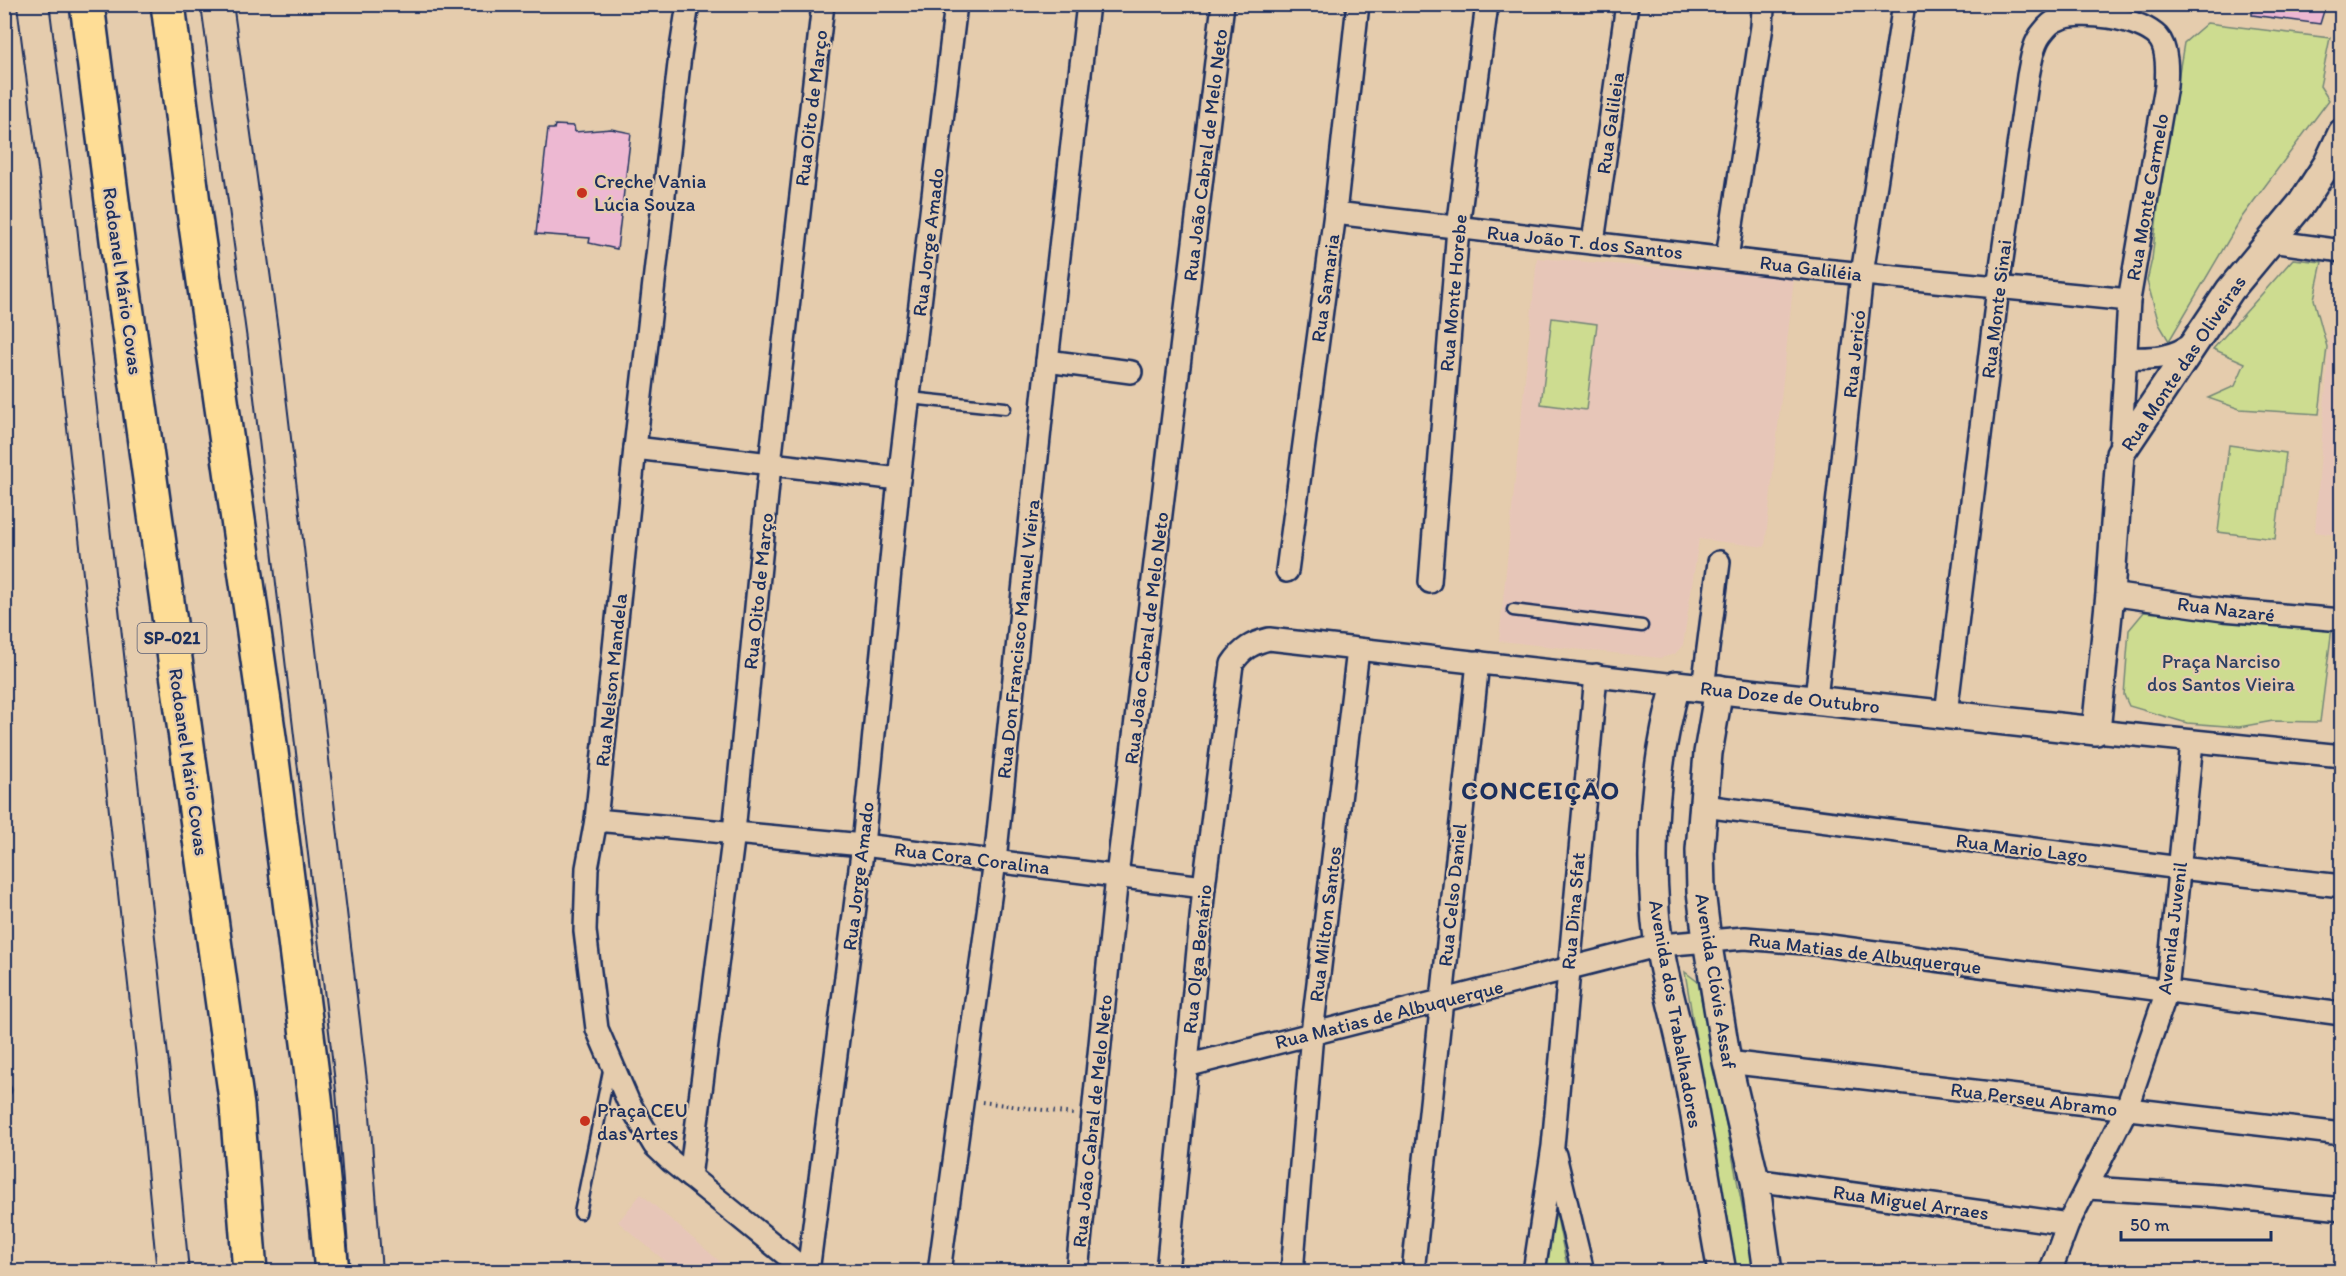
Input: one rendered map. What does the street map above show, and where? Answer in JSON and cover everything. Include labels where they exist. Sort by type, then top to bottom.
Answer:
[{"type":"highway","name":"Rodoanel Mário Covas","points":[[87,4],[118,248],[237,1106],[250,1272]]},
{"type":"highway","points":[[168,4],[194,211],[270,744],[315,1098],[332,1272]]},
{"type":"main road","points":[[33,4],[58,199],[143,968],[164,1167],[172,1272]]},
{"type":"main road","points":[[217,4],[264,346],[350,1067],[366,1272]]},
{"type":"street","name":"Rua Nelson Mandela","points":[[688,4],[680,55],[635,448],[596,820],[587,868],[585,931],[597,1029],[628,1101],[654,1145],[807,1272]]},
{"type":"street","name":"Rua Oito de Março","points":[[690,1177],[734,832],[770,464],[823,4]]},
{"type":"street","name":"Rua Jorge Amado","points":[[807,1272],[863,845],[899,478],[956,4]]},
{"type":"street","name":"Rua Don Francisco Manuel Vieira","points":[[939,1272],[995,861],[1047,361],[1088,4]]},
{"type":"street","name":"Rua João Cabral de Melo Neto","points":[[1077,1272],[1118,876],[1223,4]]},
{"type":"street","name":"Rua Samaria","points":[[1287,571],[1335,213],[1358,4]]},
{"type":"street","name":"Rua Monte Horebe","points":[[1430,582],[1458,228],[1487,4]]},
{"type":"street","name":"Rua Galileia","points":[[1593,242],[1627,4]]},
{"type":"street","points":[[1727,258],[1762,26],[1761,4]]},
{"type":"street","name":"Rua Jericó","points":[[1816,699],[1862,274],[1903,10]]},
{"type":"street","name":"Rua Monte Sinai","points":[[1946,714],[1998,288],[2033,54],[2040,34],[2056,20],[2073,16],[2096,16],[2137,24],[2159,38]]},
{"type":"street","name":"Rua Monte Carmelo","points":[[2120,454],[2128,300],[2166,86],[2167,62],[2159,38]]},
{"type":"street","name":"Rua Monte das Oliveiras","points":[[2096,731],[2110,594],[2120,454],[2230,290],[2302,203],[2328,163],[2342,133]]},
{"type":"street","name":"Rua João T. dos Santos","points":[[1335,213],[1727,258]]},
{"type":"street","points":[[2270,241],[2342,251]]},
{"type":"street","name":"Rua Galiléia","points":[[1727,258],[1862,274],[2128,300]]},
{"type":"street","points":[[2126,358],[2166,357],[2178,352],[2192,344],[2207,324]]},
{"type":"street","points":[[1047,361],[1131,372]]},
{"type":"street","points":[[635,448],[899,478]]},
{"type":"street","points":[[1711,688],[1719,562]]},
{"type":"street","name":"Rua Nazaré","points":[[2110,594],[2223,609],[2342,620]]},
{"type":"street","name":"Rua Doze de Outubro","points":[[1242,651],[1256,642],[1269,639],[2192,742],[2342,756]]},
{"type":"street","name":"Rua Milton Santos","points":[[1292,1272],[1312,1033],[1358,650]]},
{"type":"street","name":"Rua Olga Benário","points":[[1167,1272],[1204,887],[1232,664],[1242,651]]},
{"type":"street","name":"Rua Celso Daniel","points":[[1413,1272],[1440,1000],[1478,662]]},
{"type":"street","name":"Rua Dina Sfat","points":[[1534,1272],[1552,1146],[1596,675]]},
{"type":"street","name":"Avenida dos Trabalhadores","points":[[1676,685],[1661,744],[1654,808],[1655,910],[1722,1272]]},
{"type":"street","name":"Avenida Clóvis Assaf","points":[[1711,688],[1700,850],[1701,880],[1707,940],[1728,1062],[1755,1180],[1768,1272]]},
{"type":"street","name":"Avenida Juvenil","points":[[2050,1272],[2068,1224],[2126,1110],[2167,992],[2192,742]]},
{"type":"street","name":"Rua Mario Lago","points":[[1704,806],[2180,868],[2342,886]]},
{"type":"street","name":"Rua Cora Coralina","points":[[596,820],[863,845],[1204,887]]},
{"type":"street","name":"Rua Matias de Albuquerque","points":[[1186,1066],[1660,945],[1745,938],[1815,944],[2342,1014]]},
{"type":"street","name":"Rua Perseu Abramo","points":[[1728,1062],[2342,1134]]},
{"type":"street","name":"Rua Dina Sfat","points":[[1552,1146],[1583,1272]]},
{"type":"street","name":"Rua Miguel Arraes","points":[[1755,1180],[2068,1224]]},
{"type":"street","points":[[2088,1188],[2217,1196],[2342,1209]]},
{"type":"lane","points":[[909,398],[1005,408]]},
{"type":"lane","points":[[1513,610],[1642,626]]},
{"type":"lane","points":[[580,1213],[611,1062]]},
{"type":"path","points":[[963,1099],[1092,1117]]},
{"type":"shaded area","points":[[1537,258],[1794,278],[1765,547],[1699,539],[1683,645],[1675,654],[1661,658],[1499,641]]},
{"type":"shaded area","points":[[2330,330],[2341,332],[2341,536],[2315,532]]},
{"type":"shaded area","points":[[641,1194],[731,1271],[677,1271],[618,1222]]},
{"type":"green space","points":[[2207,23],[2330,38],[2320,86],[2329,100],[2242,217],[2169,341],[2159,324],[2147,281],[2184,43]]},
{"type":"green space","points":[[2293,259],[2322,262],[2314,299],[2327,347],[2319,414],[2240,409],[2208,398],[2235,386],[2245,363],[2213,349]]},
{"type":"green space","points":[[1552,318],[1597,324],[1586,410],[1541,404]]},
{"type":"green space","points":[[2229,445],[2286,453],[2275,539],[2218,532]]},
{"type":"green space","name":"Praça Narciso dos Santos Vieira","points":[[2144,612],[2332,628],[2320,722],[2273,721],[2239,727],[2187,723],[2129,706],[2124,695],[2129,630]]},
{"type":"green space","points":[[1685,972],[1698,982],[1755,1271],[1734,1271]]},
{"type":"green space","points":[[1554,1203],[1568,1271],[1545,1271]]},
{"type":"building","points":[[2252,4],[2326,4],[2320,24],[2252,15]]},
{"type":"building","name":"Creche Vania Lúcia Souza","points":[[555,125],[574,126],[575,132],[611,129],[631,133],[617,249],[589,243],[590,238],[536,234],[548,129],[554,129]]},
{"type":"place","name":"Creche Vania Lúcia Souza","points":[[582,193]]},
{"type":"place","name":"Praça CEU das Artes","points":[[585,1121]]},
{"type":"district","name":"CONCEIÇÃO","points":[[1541,790]]}]
